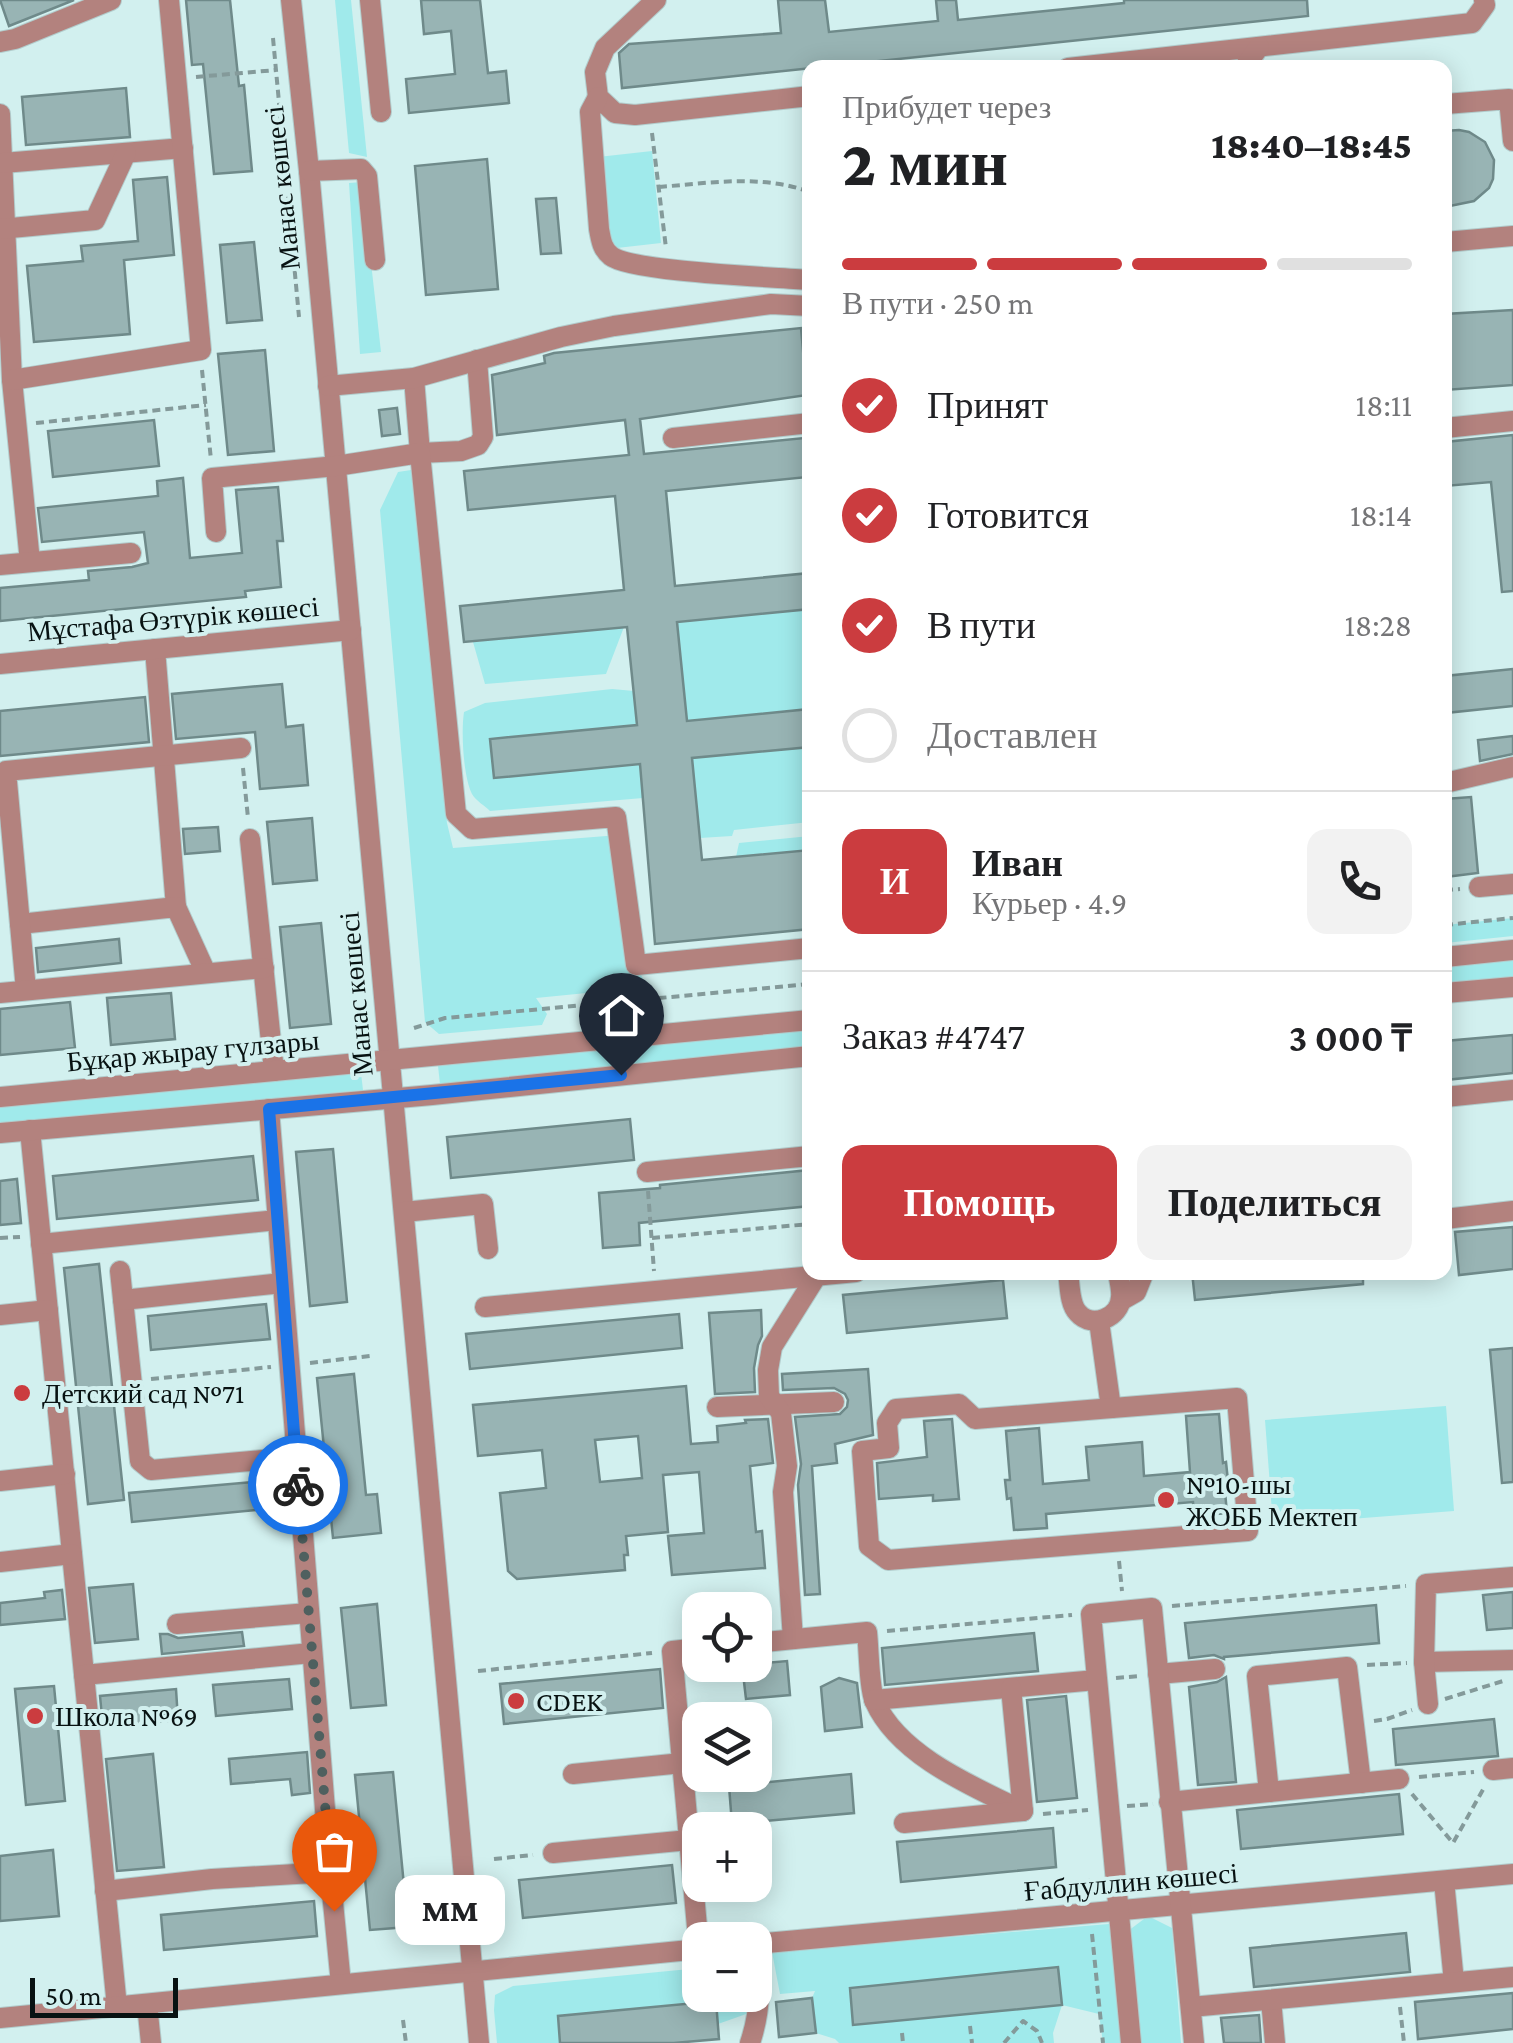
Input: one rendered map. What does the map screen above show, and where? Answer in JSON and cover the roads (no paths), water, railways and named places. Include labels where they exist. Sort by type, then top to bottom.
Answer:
[{"type":"street","points":[[0,42],[111,0]]},
{"type":"street","points":[[12,380],[200,350],[169,0]]},
{"type":"street","name":"Манас көшесі","points":[[291,0],[479,2043]]},
{"type":"street","points":[[370,0],[381,112]]},
{"type":"street","points":[[656,0],[605,48],[594,72],[598,97],[590,112],[602,246],[613,258],[668,269],[802,279]]},
{"type":"street","points":[[1137,60],[1472,23],[1485,5],[1484,0]]},
{"type":"street","points":[[1249,60],[1258,46]]},
{"type":"street","points":[[598,97],[615,112],[635,115],[802,97]]},
{"type":"street","points":[[1452,103],[1509,99],[1513,142]]},
{"type":"street","points":[[0,114],[12,380],[30,562]]},
{"type":"street","points":[[3,163],[183,148]]},
{"type":"street","points":[[3,228],[95,220],[126,152]]},
{"type":"street","points":[[309,171],[352,168],[361,169],[367,176],[375,260]]},
{"type":"street","points":[[1452,241],[1513,236]]},
{"type":"street","points":[[328,386],[414,378],[614,326],[771,304],[802,306]]},
{"type":"street","points":[[216,532],[212,478],[461,451],[478,445],[483,437],[477,360]]},
{"type":"street","points":[[414,378],[456,814],[472,829],[616,817],[636,965],[802,949]]},
{"type":"street","points":[[1452,427],[1513,421]]},
{"type":"street","points":[[673,438],[802,424]]},
{"type":"street","points":[[0,564],[131,553]]},
{"type":"street","name":"Мұстафа Өзтүрік көшесі","points":[[0,664],[351,630]]},
{"type":"street","points":[[155,649],[176,907],[206,973]]},
{"type":"street","points":[[26,990],[6,770],[241,748]]},
{"type":"street","points":[[1452,781],[1513,767]]},
{"type":"street","points":[[250,839],[274,1071]]},
{"type":"street","points":[[1479,887],[1513,884]]},
{"type":"street","points":[[20,924],[176,907]]},
{"type":"street","points":[[1452,956],[1513,950]]},
{"type":"street","points":[[0,992],[264,968]]},
{"type":"street","points":[[1452,993],[1513,987]]},
{"type":"street","name":"Бұқар жырау гүлзары","points":[[0,1097],[802,1021]]},
{"type":"street","points":[[0,1133],[802,1057]]},
{"type":"street","points":[[1452,1096],[1513,1090]]},
{"type":"street","points":[[269,1109],[340,1984]]},
{"type":"street","points":[[30,1130],[116,2007]]},
{"type":"street","points":[[647,1172],[802,1157]]},
{"type":"street","points":[[404,1212],[483,1204],[488,1249]]},
{"type":"street","points":[[1452,1217],[1513,1211]]},
{"type":"street","points":[[42,1244],[277,1220]]},
{"type":"street","points":[[120,1271],[140,1461],[151,1470],[296,1457]]},
{"type":"street","points":[[486,1307],[802,1276]]},
{"type":"street","points":[[793,1639],[783,1492],[787,1466],[781,1413],[769,1396],[768,1370],[772,1348],[814,1280]]},
{"type":"street","points":[[1069,1280],[1079,1315],[1099,1321],[1136,1292],[1141,1280]]},
{"type":"street","points":[[1119,1280],[1122,1300]]},
{"type":"street","points":[[123,1300],[282,1283]]},
{"type":"street","points":[[0,1315],[48,1310]]},
{"type":"street","points":[[1099,1321],[1111,1408]]},
{"type":"street","points":[[1237,1398],[1248,1531],[888,1560],[868,1546],[862,1451],[888,1448],[887,1423],[896,1409],[959,1404],[975,1419],[1111,1408],[1237,1398]]},
{"type":"street","points":[[716,1407],[834,1402]]},
{"type":"street","points":[[0,1480],[65,1474]]},
{"type":"street","points":[[0,1562],[72,1554]]},
{"type":"street","points":[[1428,1704],[1424,1662],[1426,1584],[1513,1577]]},
{"type":"street","points":[[1131,2043],[1091,1614],[1152,1608],[1194,2043]]},
{"type":"street","points":[[177,1624],[308,1613]]},
{"type":"street","points":[[772,1641],[867,1632],[874,1700],[896,1732],[944,1772],[1023,1811]]},
{"type":"street","points":[[574,1774],[682,1764],[672,1651],[682,1650]]},
{"type":"street","points":[[84,1675],[311,1652]]},
{"type":"street","points":[[1424,1662],[1513,1660]]},
{"type":"street","points":[[1269,1792],[1257,1676],[1347,1667],[1361,1783]]},
{"type":"street","points":[[1158,1674],[1215,1669]]},
{"type":"street","points":[[874,1700],[1096,1680]]},
{"type":"street","points":[[1012,1688],[1023,1811]]},
{"type":"street","points":[[1169,1802],[1399,1779]]},
{"type":"street","points":[[904,1823],[1023,1811]]},
{"type":"street","points":[[553,1853],[682,1841]]},
{"type":"street","points":[[106,1890],[212,1878],[330,1872]]},
{"type":"street","name":"Ғабдуллин көшесі","points":[[772,1943],[1513,1874]]},
{"type":"street","points":[[1444,1880],[1454,1982]]},
{"type":"street","points":[[0,2018],[682,1951]]},
{"type":"street","points":[[1191,2008],[1513,1977]]},
{"type":"street","points":[[1271,2000],[1275,2043]]},
{"type":"street","points":[[147,2004],[151,2043]]},
{"type":"street","points":[[750,2043],[759,2012]]},
{"type":"place","name":"Детский сад №71","points":[[22,1393]]},
{"type":"place","name":"№10-шы ЖОББ Мектеп","points":[[1166,1500]]},
{"type":"place","name":"CDEK","points":[[516,1701]]},
{"type":"place","name":"Школа №69","points":[[35,1716]]},
{"type":"place","name":"MM","points":[[334,1911]]}]
